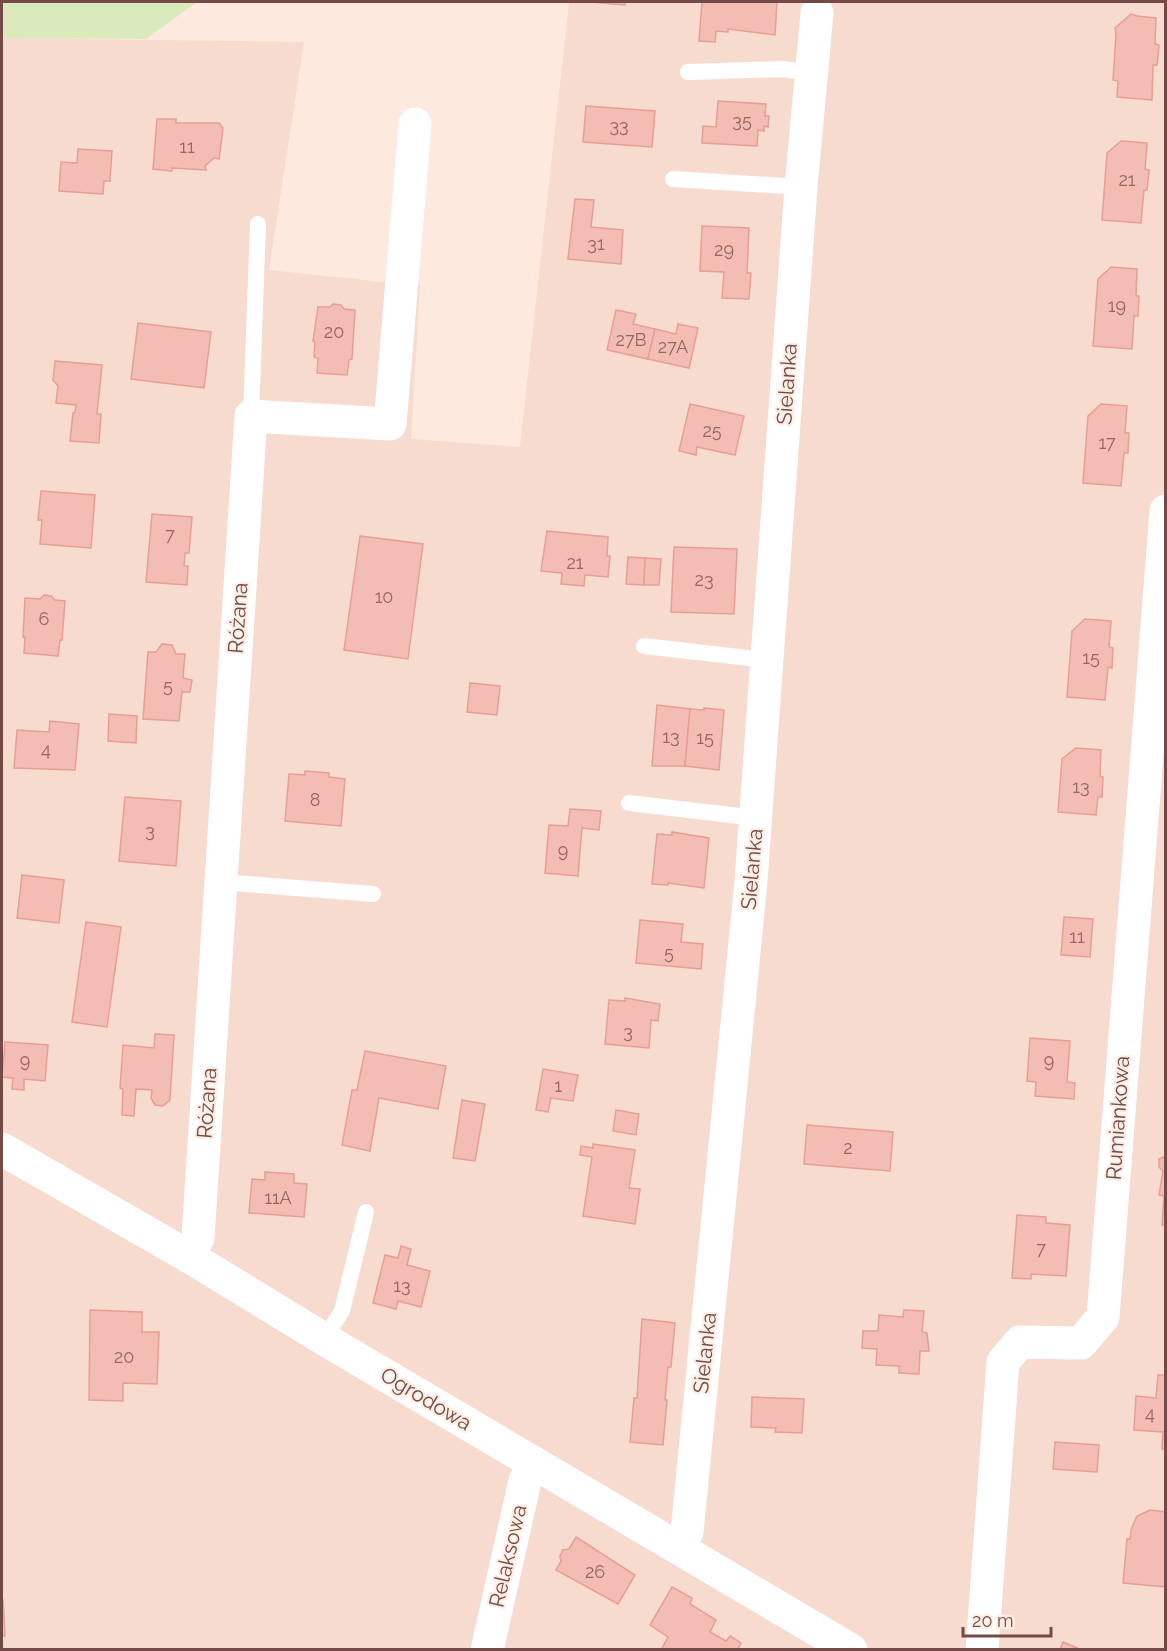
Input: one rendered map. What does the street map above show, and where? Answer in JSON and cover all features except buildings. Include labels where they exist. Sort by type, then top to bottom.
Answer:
[{"type":"street","name":"Sielanka","points":[[679,1548],[687,1532],[751,881],[801,187],[817,13]]},
{"type":"street","points":[[251,416],[390,423],[415,124]]},
{"type":"street","name":"Różana","points":[[188,1256],[198,1238],[251,416]]},
{"type":"street","name":"Rumiankowa","points":[[982,1650],[1003,1362],[1020,1342],[1081,1342],[1103,1317],[1166,511]]},
{"type":"street","name":"Ogrodowa","points":[[2,1149],[188,1256],[324,1339],[851,1650]]},
{"type":"street","name":"Relaksowa","points":[[487,1650],[525,1481],[534,1463]]},
{"type":"lane","points":[[688,72],[782,69],[811,72]]},
{"type":"lane","points":[[673,179],[801,187]]},
{"type":"lane","points":[[251,416],[258,224]]},
{"type":"lane","points":[[644,646],[766,660]]},
{"type":"lane","points":[[629,803],[756,818]]},
{"type":"lane","points":[[221,882],[373,894]]},
{"type":"lane","points":[[324,1339],[342,1311],[366,1212]]},
{"type":"shaded area","points":[[569,2],[1165,2],[1165,1649],[2,1650],[2,38],[304,42],[269,270],[420,286],[411,439],[520,447]]},
{"type":"green space","points":[[2,2],[197,2],[146,39],[2,38]]}]
